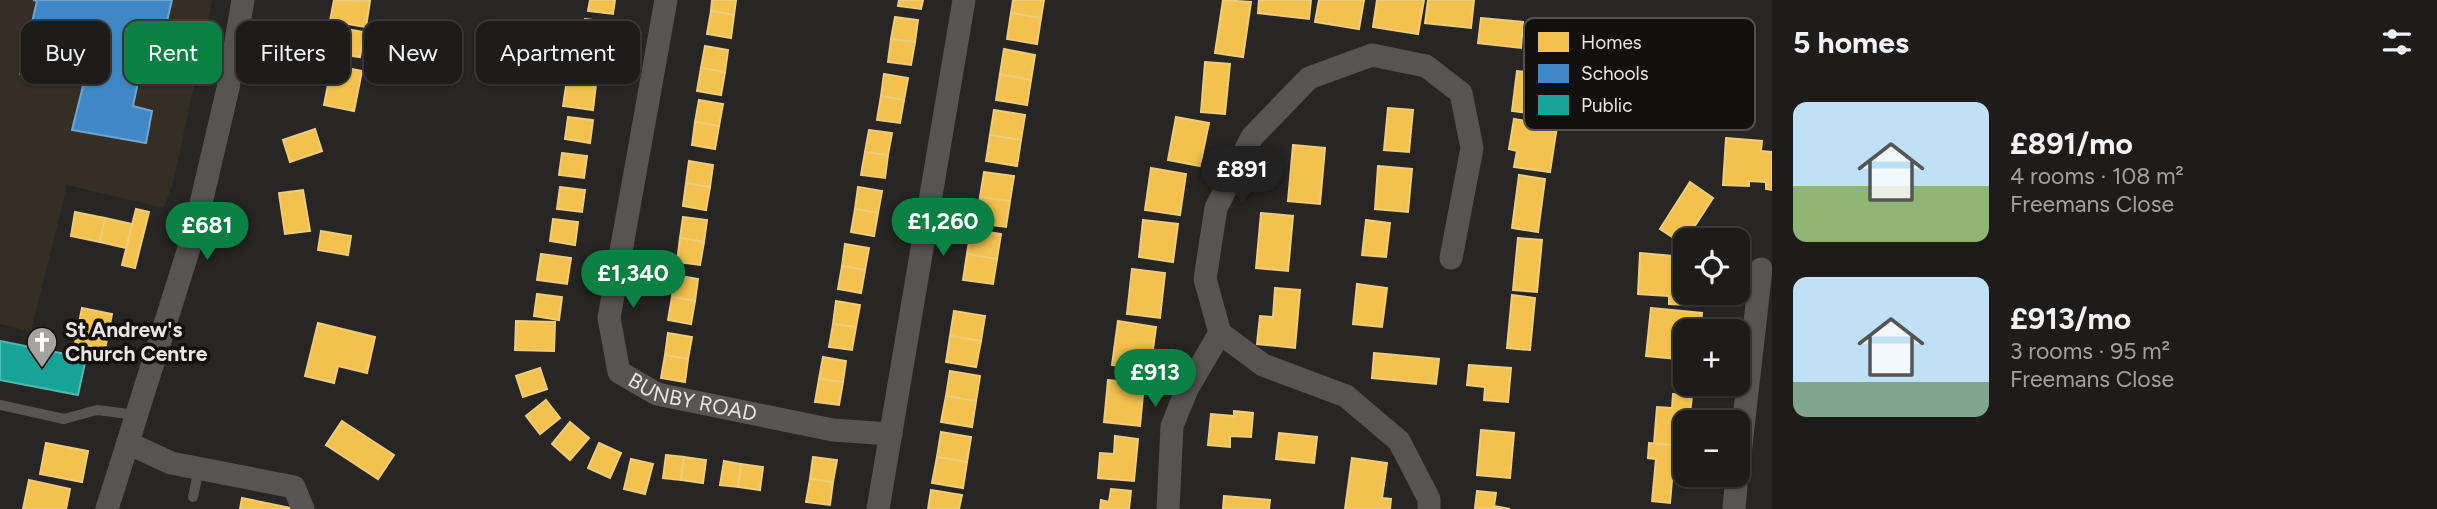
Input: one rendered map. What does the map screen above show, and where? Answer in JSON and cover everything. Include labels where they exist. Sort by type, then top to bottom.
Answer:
[{"type":"street","points":[[107,509],[130,444],[136,415],[195,229],[228,88],[243,0]]},
{"type":"street","name":"BUNBY ROAD","points":[[666,0],[609,318],[619,372],[657,394],[833,430],[891,434]]},
{"type":"street","points":[[878,509],[964,0]]},
{"type":"street","points":[[1429,509],[1429,499],[1399,441],[1346,396],[1263,365],[1220,333],[1205,279],[1216,208],[1252,137],[1309,78],[1372,55],[1426,66],[1461,93],[1472,148],[1451,258]]},
{"type":"street","points":[[1745,410],[1761,269]]},
{"type":"street","points":[[1168,509],[1172,426],[1187,388],[1220,333]]},
{"type":"street","points":[[130,444],[171,463],[294,487],[303,509]]},
{"type":"street","points":[[1734,509],[1736,487]]},
{"type":"lane","points":[[0,405],[64,419],[97,410],[136,415]]},
{"type":"lane","points":[[193,497],[199,468]]},
{"type":"shaded area","points":[[0,0],[212,0],[208,21],[124,21],[124,84],[194,84],[174,179],[164,208],[67,185],[31,331],[0,324]]},
{"type":"building: Homes","points":[[334,0],[370,1],[364,27],[350,24],[350,21],[330,21]]},
{"type":"building: Homes","points":[[590,0],[615,0],[613,14],[588,11]]},
{"type":"building: Homes","points":[[712,0],[736,0],[734,15],[711,11]]},
{"type":"building: Homes","points":[[899,0],[923,0],[921,9],[898,6]]},
{"type":"building: Homes","points":[[1013,0],[1044,0],[1041,18],[1011,13]]},
{"type":"building: Homes","points":[[1223,0],[1251,2],[1243,57],[1215,53]]},
{"type":"building: Homes","points":[[1259,0],[1311,0],[1309,19],[1258,13]]},
{"type":"building: Homes","points":[[1319,0],[1364,0],[1359,29],[1315,22]]},
{"type":"building: Homes","points":[[1377,0],[1424,0],[1418,34],[1373,27]]},
{"type":"building: Homes","points":[[1428,0],[1474,0],[1471,28],[1425,23]]},
{"type":"building: Homes","points":[[711,11],[734,15],[731,38],[707,34]]},
{"type":"building: Homes","points":[[1011,13],[1041,18],[1037,44],[1007,39]]},
{"type":"building: Homes","points":[[895,17],[918,20],[915,42],[891,39]]},
{"type":"building: Homes","points":[[1481,18],[1523,22],[1521,48],[1478,43]]},
{"type":"building: Homes","points":[[350,30],[364,32],[360,57],[350,56]]},
{"type":"building: Homes","points":[[891,39],[915,42],[911,65],[888,62]]},
{"type":"building: Homes","points":[[705,46],[728,50],[725,72],[701,68]]},
{"type":"building: Homes","points":[[1004,49],[1035,55],[1031,80],[1000,74]]},
{"type":"building: Homes","points":[[1205,62],[1230,64],[1225,114],[1201,112]]},
{"type":"building: Homes","points":[[701,68],[725,72],[721,95],[697,91]]},
{"type":"building: Homes","points":[[350,69],[362,71],[354,111],[324,105],[328,84],[350,84]]},
{"type":"building: Homes","points":[[1517,71],[1524,72],[1524,112],[1512,111]]},
{"type":"building: Homes","points":[[884,74],[908,78],[904,100],[881,96]]},
{"type":"building: Homes","points":[[1000,74],[1031,80],[1027,105],[996,100]]},
{"type":"building: Homes","points":[[566,84],[596,84],[593,110],[563,106]]},
{"type":"building: Homes","points":[[881,96],[904,100],[900,123],[877,120]]},
{"type":"building: Homes","points":[[699,100],[723,104],[719,126],[695,122]]},
{"type":"building: Homes","points":[[1388,108],[1413,110],[1409,152],[1384,150]]},
{"type":"building: Homes","points":[[994,110],[1025,115],[1021,140],[990,135]]},
{"type":"building: Homes","points":[[568,117],[593,120],[590,143],[565,139]]},
{"type":"building: Homes","points":[[1176,117],[1209,123],[1200,166],[1168,160]]},
{"type":"building: Homes","points":[[1514,119],[1524,121],[1524,130],[1556,130],[1550,172],[1514,167],[1517,151],[1509,149]]},
{"type":"building: Homes","points":[[695,122],[719,126],[715,149],[692,145]]},
{"type":"building: Homes","points":[[315,129],[322,151],[290,162],[283,140]]},
{"type":"building: Homes","points":[[869,130],[892,133],[888,155],[865,152]]},
{"type":"building: Homes","points":[[990,135],[1021,140],[1017,166],[986,161]]},
{"type":"building: Homes","points":[[1726,138],[1762,141],[1761,151],[1772,152],[1772,190],[1766,189],[1766,182],[1749,181],[1749,186],[1723,185]]},
{"type":"building: Homes","points":[[1293,145],[1325,148],[1320,204],[1288,201]]},
{"type":"building: Homes","points":[[865,152],[888,155],[885,178],[861,175]]},
{"type":"building: Homes","points":[[562,153],[587,156],[584,178],[559,175]]},
{"type":"building: Homes","points":[[689,161],[713,165],[710,187],[686,183]]},
{"type":"building: Homes","points":[[1378,166],[1412,169],[1408,212],[1375,209]]},
{"type":"building: Homes","points":[[1151,168],[1186,174],[1180,215],[1145,210]]},
{"type":"building: Homes","points":[[984,172],[1014,176],[1010,201],[980,197]]},
{"type":"building: Homes","points":[[1519,175],[1545,179],[1538,232],[1512,228]]},
{"type":"building: Homes","points":[[1690,182],[1713,198],[1693,228],[1673,228],[1673,237],[1660,229]]},
{"type":"building: Homes","points":[[686,183],[710,187],[706,210],[683,206]]},
{"type":"building: Homes","points":[[560,187],[585,190],[582,212],[557,209]]},
{"type":"building: Homes","points":[[858,187],[882,191],[878,213],[855,209]]},
{"type":"building: Homes","points":[[303,190],[310,231],[285,234],[279,193]]},
{"type":"building: Homes","points":[[980,197],[1010,201],[1006,227],[975,223]]},
{"type":"building: Homes","points":[[136,209],[149,212],[135,268],[122,265]]},
{"type":"building: Homes","points":[[855,209],[878,213],[874,236],[851,232]]},
{"type":"building: Homes","points":[[75,212],[105,218],[100,242],[71,236]]},
{"type":"building: Homes","points":[[1261,213],[1293,216],[1288,271],[1256,268]]},
{"type":"building: Homes","points":[[683,217],[707,220],[704,242],[680,238]]},
{"type":"building: Homes","points":[[105,218],[132,224],[126,248],[100,242]]},
{"type":"building: Homes","points":[[553,219],[578,222],[575,245],[550,241]]},
{"type":"building: Homes","points":[[1143,220],[1178,224],[1173,262],[1139,257]]},
{"type":"building: Homes","points":[[1366,220],[1390,223],[1386,257],[1362,255]]},
{"type":"building: Homes","points":[[971,229],[1001,234],[997,259],[967,254]]},
{"type":"building: Homes","points":[[321,231],[351,236],[348,255],[318,250]]},
{"type":"building: Homes","points":[[680,238],[704,242],[700,265],[677,262]]},
{"type":"building: Homes","points":[[1518,238],[1542,240],[1537,292],[1513,290]]},
{"type":"building: Homes","points":[[845,244],[869,248],[865,270],[842,266]]},
{"type":"building: Homes","points":[[1640,253],[1673,256],[1673,304],[1669,304],[1669,296],[1638,294]]},
{"type":"building: Homes","points":[[541,254],[571,258],[567,284],[537,280]]},
{"type":"building: Homes","points":[[967,254],[997,259],[993,284],[963,280]]},
{"type":"building: Homes","points":[[842,266],[865,270],[861,293],[838,289]]},
{"type":"building: Homes","points":[[1132,269],[1165,273],[1160,318],[1127,314]]},
{"type":"building: Homes","points":[[675,275],[698,279],[695,301],[672,297]]},
{"type":"building: Homes","points":[[1357,284],[1387,288],[1382,327],[1353,324]]},
{"type":"building: Homes","points":[[1275,288],[1300,290],[1295,348],[1257,344],[1260,316],[1273,317]]},
{"type":"building: Homes","points":[[537,294],[562,297],[559,320],[534,316]]},
{"type":"building: Homes","points":[[1512,295],[1535,298],[1530,350],[1507,348]]},
{"type":"building: Homes","points":[[672,297],[695,301],[691,324],[668,320]]},
{"type":"building: Homes","points":[[836,301],[860,305],[856,327],[833,324]]},
{"type":"building: Homes","points":[[82,308],[112,314],[105,349],[75,343]]},
{"type":"building: Homes","points":[[1651,308],[1702,313],[1701,319],[1673,319],[1673,359],[1646,356]]},
{"type":"building: Homes","points":[[954,311],[985,316],[981,341],[950,336]]},
{"type":"building: Homes","points":[[516,321],[555,322],[554,351],[515,350]]},
{"type":"building: Homes","points":[[1118,321],[1156,327],[1150,371],[1112,365]]},
{"type":"building: Homes","points":[[318,323],[375,337],[367,373],[338,366],[334,383],[305,376]]},
{"type":"building: Homes","points":[[833,324],[856,327],[852,350],[829,347]]},
{"type":"building: Homes","points":[[668,333],[692,337],[688,359],[665,355]]},
{"type":"building: Homes","points":[[950,336],[981,341],[976,367],[946,362]]},
{"type":"building: Homes","points":[[1374,353],[1439,359],[1436,384],[1372,378]]},
{"type":"building: Homes","points":[[665,355],[688,359],[685,382],[661,378]]},
{"type":"building: Homes","points":[[823,357],[846,361],[843,382],[819,379]]},
{"type":"building: Homes","points":[[1469,365],[1511,368],[1508,402],[1484,400],[1485,387],[1467,385]]},
{"type":"building: Homes","points":[[540,368],[547,389],[523,397],[516,376]]},
{"type":"building: Homes","points":[[950,371],[980,376],[976,401],[946,396]]},
{"type":"building: Homes","points":[[819,379],[843,382],[839,405],[815,402]]},
{"type":"building: Homes","points":[[1108,380],[1144,384],[1140,426],[1104,422]]},
{"type":"building: Homes","points":[[1673,394],[1692,396],[1690,410],[1673,410],[1673,445],[1654,444],[1657,407],[1672,408]]},
{"type":"building: Homes","points":[[946,396],[976,401],[972,427],[941,422]]},
{"type":"building: Homes","points":[[546,400],[560,418],[540,434],[526,416]]},
{"type":"building: Homes","points":[[1234,411],[1253,413],[1251,437],[1230,436],[1230,447],[1208,445],[1211,414],[1234,416]]},
{"type":"building: Homes","points":[[342,421],[394,455],[378,479],[326,445]]},
{"type":"building: Homes","points":[[570,422],[589,438],[570,460],[552,444]]},
{"type":"building: Homes","points":[[1481,430],[1514,433],[1510,478],[1477,475]]},
{"type":"building: Homes","points":[[941,432],[971,437],[967,462],[937,457]]},
{"type":"building: Homes","points":[[1279,433],[1317,437],[1314,463],[1276,459]]},
{"type":"building: Homes","points":[[1115,436],[1138,439],[1134,481],[1098,478],[1100,453],[1114,454]]},
{"type":"building: Homes","points":[[46,443],[88,451],[82,482],[40,474]]},
{"type":"building: Homes","points":[[599,443],[621,453],[610,478],[588,468]]},
{"type":"building: Homes","points":[[1649,443],[1673,445],[1670,503],[1652,501],[1656,459],[1648,458]]},
{"type":"building: Homes","points":[[666,455],[684,457],[681,480],[663,478]]},
{"type":"building: Homes","points":[[684,457],[706,460],[703,483],[681,480]]},
{"type":"building: Homes","points":[[813,457],[837,460],[833,482],[810,479]]},
{"type":"building: Homes","points":[[937,457],[967,462],[963,488],[932,483]]},
{"type":"building: Homes","points":[[1352,458],[1387,463],[1382,498],[1391,499],[1390,509],[1345,509]]},
{"type":"building: Homes","points":[[631,459],[653,464],[645,494],[624,489]]},
{"type":"building: Homes","points":[[724,461],[741,464],[738,487],[720,485]]},
{"type":"building: Homes","points":[[741,464],[763,467],[760,490],[738,487]]},
{"type":"building: Homes","points":[[810,479],[833,482],[830,505],[806,502]]},
{"type":"building: Homes","points":[[29,480],[70,489],[66,509],[23,509]]},
{"type":"building: Homes","points":[[1111,489],[1131,491],[1129,509],[1100,509],[1101,500],[1109,502]]},
{"type":"building: Homes","points":[[931,490],[962,495],[959,509],[928,509]]},
{"type":"building: Homes","points":[[1477,491],[1496,493],[1494,506],[1510,509],[1475,508]]},
{"type":"building: Homes","points":[[1224,496],[1270,500],[1269,509],[1223,509]]},
{"type":"building: Homes","points":[[242,498],[291,508],[291,509],[240,509]]},
{"type":"building: Schools","points":[[33,0],[172,0],[167,21],[124,21],[124,84],[138,84],[133,106],[152,111],[146,143],[72,130],[84,84],[110,84],[110,21],[32,21],[37,1]]},
{"type":"building: Public","name":"St Andrew's Church Centre","points":[[0,341],[86,358],[78,395],[0,380]]},
{"type":"place","name":"St Andrew's Church Centre","points":[[42,369]]}]
